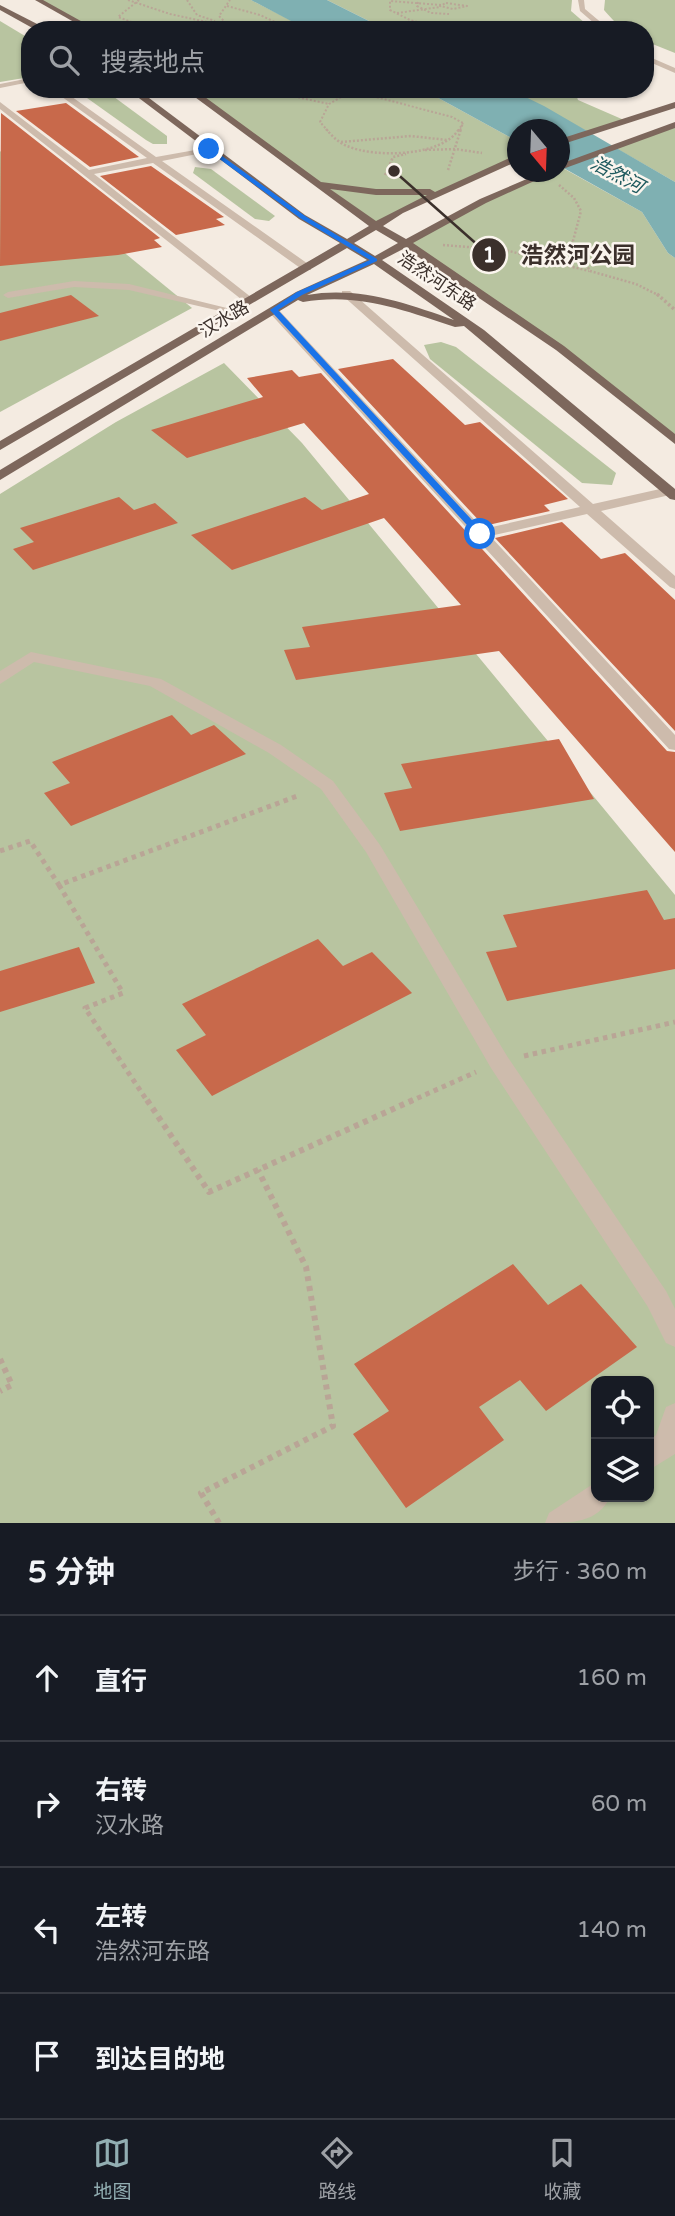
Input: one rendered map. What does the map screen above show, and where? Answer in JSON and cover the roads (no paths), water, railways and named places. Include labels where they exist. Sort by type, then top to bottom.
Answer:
[{"type":"main road","points":[[38,0],[77,21]]},
{"type":"main road","points":[[0,7],[26,21]]},
{"type":"main road","name":"浩然河东路","points":[[143,98],[302,217],[348,242],[480,332],[672,494]]},
{"type":"main road","name":"浩然河东路","points":[[201,98],[377,227],[407,244],[560,348],[675,439]]},
{"type":"main road","points":[[570,138],[675,105]]},
{"type":"main road","points":[[570,163],[675,125]]},
{"type":"main road","name":"汉水路","points":[[0,446],[377,227],[400,211],[507,162]]},
{"type":"main road","name":"汉水路","points":[[0,476],[278,307],[407,244],[494,196],[527,182]]},
{"type":"main road","points":[[320,184],[382,193],[441,191]]},
{"type":"main road","points":[[278,307],[314,296],[346,293],[393,303],[480,332]]},
{"type":"street","points":[[581,0],[582,10],[596,21]]},
{"type":"street","points":[[571,11],[583,21]]},
{"type":"street","points":[[654,54],[675,62]]},
{"type":"street","points":[[654,61],[675,71]]},
{"type":"street","points":[[0,86],[21,82]]},
{"type":"street","points":[[68,98],[307,268]]},
{"type":"street","points":[[0,105],[250,301]]},
{"type":"street","points":[[87,173],[209,149]]},
{"type":"street","points":[[3,295],[74,284],[129,286],[233,311]]},
{"type":"street","points":[[346,293],[675,584]]},
{"type":"street","points":[[278,307],[480,534],[675,745]]},
{"type":"street","points":[[480,534],[672,494]]},
{"type":"street","points":[[0,679],[31,657],[155,682],[275,750],[327,785],[373,849],[499,1062],[657,1299],[675,1335]]},
{"type":"street","points":[[654,1453],[667,1443],[675,1416]]},
{"type":"street","points":[[559,1523],[591,1500]]},
{"type":"water","points":[[251,0],[327,0],[369,21],[291,21]]},
{"type":"water","points":[[438,98],[528,98],[566,119],[507,119],[507,136]]},
{"type":"water","name":"浩然河","points":[[570,121],[675,182],[675,258],[668,253],[642,212],[570,172]]},
{"type":"place","name":"浩然河公园","points":[[394,171]]}]
